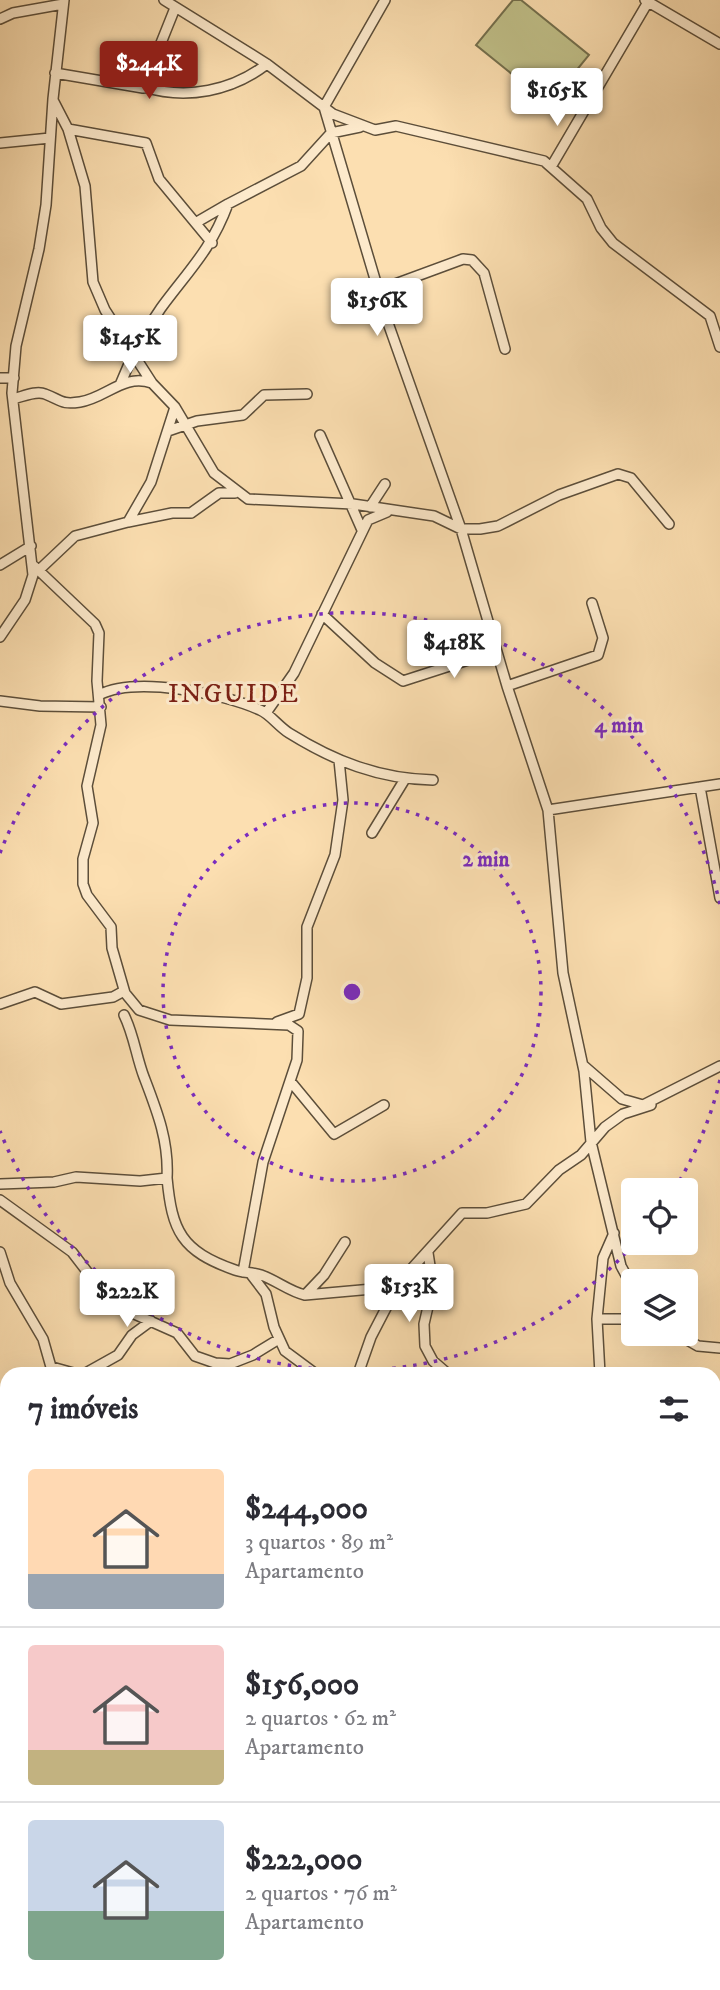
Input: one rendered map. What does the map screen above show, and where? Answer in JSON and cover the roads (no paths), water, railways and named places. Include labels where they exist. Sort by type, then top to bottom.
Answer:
[{"type":"street","points":[[164,0],[267,64],[342,119],[378,131],[396,126],[540,159],[587,199],[601,228],[613,243],[710,316],[720,347]]},
{"type":"street","points":[[385,0],[324,107],[405,375],[461,530],[496,651],[548,810],[563,973],[583,1064],[591,1142],[623,1269]]},
{"type":"street","points":[[551,167],[647,1],[720,44]]},
{"type":"street","points":[[0,19],[13,13],[64,2],[41,239],[23,312],[13,399],[36,568],[97,628],[100,740],[87,786],[93,828],[83,859],[83,884],[87,895],[111,927],[113,948],[124,991],[139,1010],[170,1020],[271,1024],[294,1026],[298,1031],[297,1060],[291,1082],[262,1162],[247,1273],[267,1296],[279,1339],[295,1361],[305,1367]]},
{"type":"street","points":[[144,87],[175,8]]},
{"type":"street","points":[[55,73],[171,94],[199,93],[250,78],[267,64]]},
{"type":"street","points":[[53,99],[68,129],[85,186],[93,282],[105,310],[152,383],[175,407],[188,426],[214,473],[237,494],[248,499],[272,503],[354,504],[433,516],[461,530],[498,526],[559,495],[618,474],[631,478],[669,524]]},
{"type":"street","points":[[197,222],[256,186],[301,166],[331,133],[364,126]]},
{"type":"street","points":[[68,129],[146,143],[159,179],[212,243]]},
{"type":"street","points":[[0,143],[50,138]]},
{"type":"street","points":[[121,384],[133,352],[161,308],[212,243],[228,204]]},
{"type":"street","points":[[379,290],[463,260],[472,260],[484,273],[505,349]]},
{"type":"street","points":[[0,378],[14,378]]},
{"type":"street","points":[[13,399],[44,393],[62,403],[83,402],[121,384],[142,379],[152,383]]},
{"type":"street","points":[[168,431],[197,421],[243,415],[264,395],[307,394]]},
{"type":"street","points":[[128,522],[151,482],[175,407]]},
{"type":"street","points":[[320,435],[354,504],[362,530]]},
{"type":"street","points":[[370,508],[385,484]]},
{"type":"street","points":[[0,637],[25,600],[36,568],[75,536],[172,513],[191,513],[219,494],[237,494]]},
{"type":"street","points":[[266,713],[294,673],[362,530],[373,516],[393,511]]},
{"type":"street","points":[[0,565],[31,546]]},
{"type":"street","points":[[507,686],[598,654],[603,638],[592,603]]},
{"type":"street","points":[[322,614],[375,663],[402,681],[496,651]]},
{"type":"street","points":[[99,695],[112,688],[138,685],[214,696],[266,713],[284,730],[339,760],[384,776],[433,780]]},
{"type":"street","points":[[0,701],[40,706],[101,707]]},
{"type":"street","points":[[271,1024],[299,1014],[307,978],[307,927],[335,855],[343,800],[339,760]]},
{"type":"street","points":[[372,833],[405,779]]},
{"type":"street","points":[[548,810],[720,784]]},
{"type":"street","points":[[699,787],[720,898]]},
{"type":"street","points":[[0,1004],[35,992],[61,1004],[113,997],[124,991]]},
{"type":"street","points":[[124,1014],[135,1036],[144,1076],[166,1134],[170,1209],[181,1238],[212,1259],[305,1294],[398,1285]]},
{"type":"street","points":[[360,1367],[371,1336],[398,1285],[463,1213],[487,1213],[531,1201],[559,1170],[581,1156],[591,1142],[623,1114],[651,1105],[622,1099],[583,1064]]},
{"type":"street","points":[[644,1105],[720,1066]]},
{"type":"street","points":[[291,1082],[334,1134],[384,1105]]},
{"type":"street","points":[[0,1184],[54,1182],[76,1177],[115,1181],[167,1178]]},
{"type":"street","points":[[0,1200],[72,1252],[92,1278],[123,1309],[177,1333],[195,1356],[223,1364],[248,1357],[279,1339]]},
{"type":"street","points":[[600,1367],[597,1319],[603,1258],[614,1233]]},
{"type":"street","points":[[305,1294],[324,1275],[345,1242]]},
{"type":"street","points":[[0,1252],[14,1290],[43,1339],[51,1367]]},
{"type":"street","points":[[428,1253],[433,1285],[424,1324],[425,1346],[433,1361],[440,1367]]},
{"type":"street","points":[[597,1319],[621,1319]]},
{"type":"street","points":[[97,1367],[118,1355],[132,1335],[150,1321]]},
{"type":"street","points":[[698,1346],[720,1348]]},
{"type":"district","name":"INGUIDE","points":[[234,694]]}]
